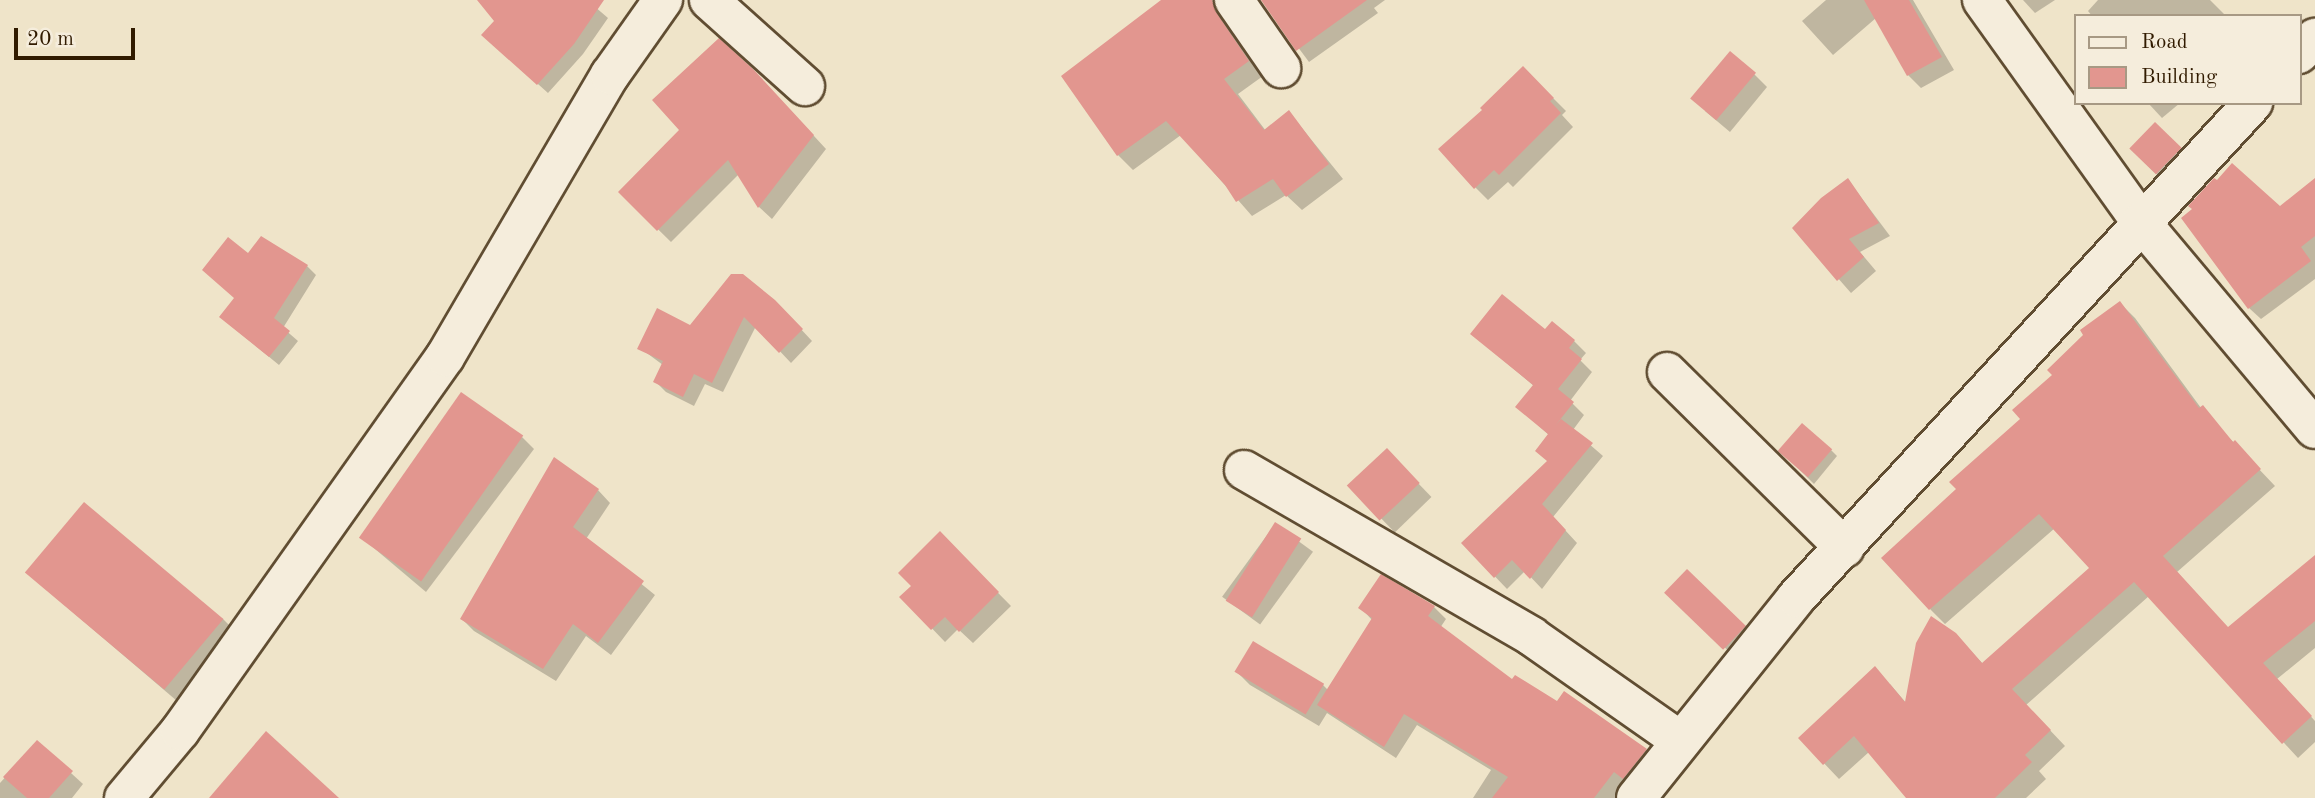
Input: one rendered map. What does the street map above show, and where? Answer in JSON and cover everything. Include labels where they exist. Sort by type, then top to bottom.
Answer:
[{"type":"street","points":[[124,798],[180,731],[445,357],[610,75],[663,0]]},
{"type":"street","points":[[709,0],[805,86]]},
{"type":"street","points":[[1234,0],[1281,68]]},
{"type":"street","points":[[1982,0],[2141,222],[2315,429]]},
{"type":"street","points":[[2301,52],[2315,38]]},
{"type":"street","points":[[1636,798],[1796,598],[2251,105]]},
{"type":"street","points":[[1667,372],[1845,548]]},
{"type":"street","points":[[1244,470],[1531,636],[1681,741]]},
{"type":"building","points":[[477,0],[604,0],[574,44],[537,85],[481,35],[494,21]]},
{"type":"building","points":[[1161,0],[1212,0],[1216,12],[1249,61],[1224,79],[1264,130],[1289,110],[1329,164],[1286,197],[1273,179],[1236,202],[1225,185],[1166,121],[1117,156],[1061,76]]},
{"type":"building","points":[[1261,0],[1367,0],[1296,51]]},
{"type":"building","points":[[1864,0],[1909,0],[1942,57],[1907,76]]},
{"type":"building","points":[[719,38],[754,70],[814,135],[758,208],[728,160],[657,231],[618,192],[679,130],[652,100]]},
{"type":"building","points":[[1730,51],[1756,73],[1716,120],[1690,98]]},
{"type":"building","points":[[1523,66],[1554,98],[1550,101],[1561,113],[1499,175],[1494,170],[1474,189],[1438,149],[1482,110],[1480,108]]},
{"type":"building","points":[[2155,122],[2182,148],[2156,174],[2129,149]]},
{"type":"building","points":[[2232,163],[2280,206],[2315,178],[2315,236],[2301,247],[2311,261],[2248,309],[2181,218],[2192,209],[2188,206]]},
{"type":"building","points":[[1848,178],[1879,223],[1849,239],[1864,257],[1837,281],[1792,228],[1821,198]]},
{"type":"building","points":[[261,236],[308,265],[274,318],[290,331],[269,357],[219,317],[234,298],[202,270],[228,237],[248,253]]},
{"type":"building","points":[[731,274],[743,274],[775,300],[803,329],[779,353],[744,317],[712,383],[694,374],[683,397],[653,382],[663,361],[637,349],[657,308],[690,325]]},
{"type":"building","points":[[1502,294],[1545,329],[1552,321],[1575,340],[1569,348],[1582,359],[1558,389],[1574,402],[1555,426],[1561,419],[1593,443],[1542,504],[1566,530],[1530,579],[1512,560],[1494,578],[1461,543],[1547,461],[1535,451],[1548,434],[1515,407],[1533,385],[1470,334]]},
{"type":"building","points":[[2120,301],[2199,408],[2203,405],[2233,442],[2235,440],[2261,469],[2163,556],[2228,627],[2315,555],[2315,621],[2263,663],[2312,716],[2282,744],[2134,582],[2012,689],[2051,730],[2025,755],[2032,762],[1995,798],[1906,798],[1854,736],[1823,765],[1798,738],[1875,666],[1905,702],[1916,643],[1931,616],[1956,633],[1982,663],[2089,568],[2039,514],[1929,610],[1881,558],[1956,489],[1949,482],[2020,419],[2012,410],[2052,375],[2047,370],[2083,335],[2080,330]]},
{"type":"building","points":[[461,392],[523,436],[421,581],[359,538]]},
{"type":"building","points":[[1802,423],[1832,449],[1808,477],[1778,451]]},
{"type":"building","points":[[1387,448],[1420,483],[1380,521],[1347,486]]},
{"type":"building","points":[[554,457],[599,489],[573,527],[644,581],[598,643],[573,624],[543,669],[460,619]]},
{"type":"building","points":[[84,502],[223,619],[164,689],[25,572]]},
{"type":"building","points":[[1275,522],[1301,538],[1252,617],[1226,601]]},
{"type":"building","points":[[940,531],[999,592],[959,632],[945,617],[931,630],[899,597],[911,586],[898,573]]},
{"type":"building","points":[[1687,569],[1746,626],[1723,650],[1664,593]]},
{"type":"building","points":[[1381,574],[1435,606],[1428,616],[1512,679],[1515,675],[1557,701],[1564,691],[1647,749],[1623,779],[1614,772],[1594,798],[1492,798],[1508,777],[1404,714],[1384,747],[1317,705],[1372,618],[1358,608]]},
{"type":"building","points":[[1253,641],[1324,684],[1306,715],[1234,672]]},
{"type":"building","points":[[266,731],[339,798],[209,798]]},
{"type":"building","points":[[37,740],[73,771],[49,798],[27,798],[3,777]]}]
